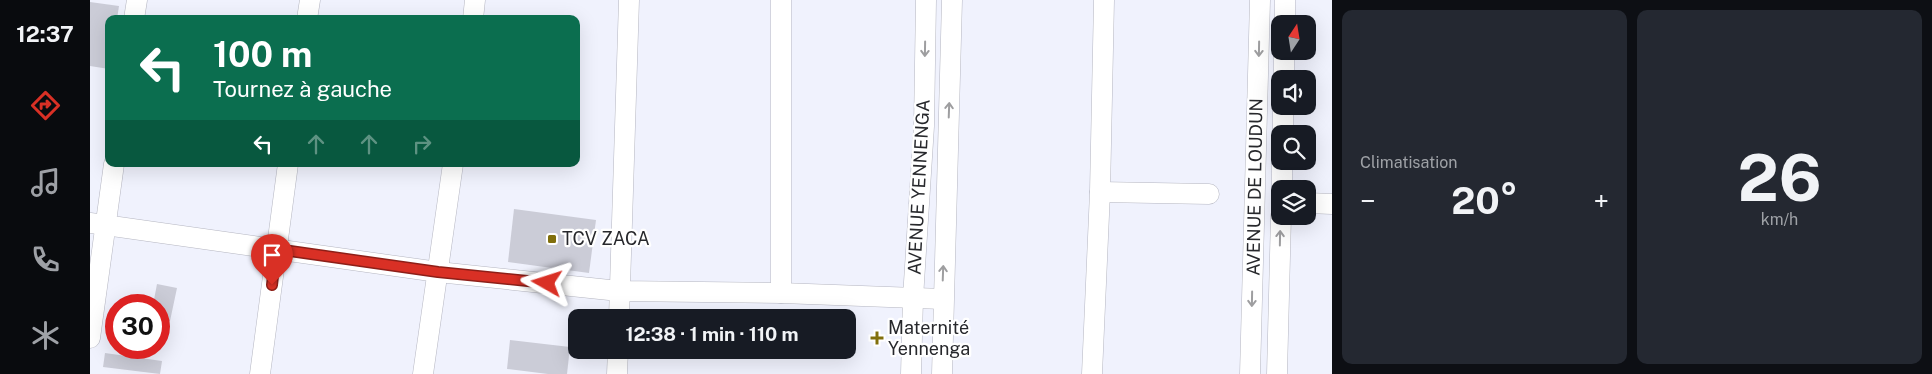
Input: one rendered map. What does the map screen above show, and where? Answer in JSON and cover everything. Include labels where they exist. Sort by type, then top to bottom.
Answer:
[{"type":"street","points":[[135,15],[137,0]]},
{"type":"street","points":[[308,15],[310,0]]},
{"type":"street","points":[[473,15],[475,0]]},
{"type":"street","points":[[619,309],[629,0]]},
{"type":"street","points":[[781,0],[781,293]]},
{"type":"street","name":"AVENUE YENNENGA","points":[[911,374],[913,298],[924,126],[926,0]]},
{"type":"street","name":"AVENUE YENNENGA","points":[[942,374],[952,0]]},
{"type":"street","points":[[1092,374],[1100,192],[1104,0]]},
{"type":"street","name":"AVENUE DE LOUDUN","points":[[1250,374],[1260,0]]},
{"type":"street","points":[[1285,0],[1285,15]]},
{"type":"street","points":[[90,338],[98,225],[113,167]]},
{"type":"street","points":[[260,374],[288,167]]},
{"type":"street","points":[[424,374],[453,167]]},
{"type":"street","points":[[1100,192],[1209,194]]},
{"type":"street","points":[[1316,203],[1332,204]]},
{"type":"street","points":[[98,225],[438,272],[619,290],[943,299]]},
{"type":"street","name":"AVENUE DE LOUDUN","points":[[1277,374],[1281,225]]},
{"type":"street","points":[[618,359],[618,374]]},
{"type":"building","points":[[90,2],[119,6],[118,15],[105,15],[105,68],[90,66]]},
{"type":"building","points":[[514,209],[596,220],[589,273],[508,262]]},
{"type":"building","points":[[157,284],[177,288],[170,321],[170,294],[155,294]]},
{"type":"building","points":[[510,340],[568,347],[567,374],[548,374],[507,369]]},
{"type":"building","points":[[105,353],[105,359],[162,361],[160,374],[103,367]]},
{"type":"place","name":"TCV ZACA","points":[[552,239]]},
{"type":"place","name":"Maternité Yennenga","points":[[877,338]]},
{"type":"route","points":[[272,285],[276,249],[438,272],[547,283]]}]
